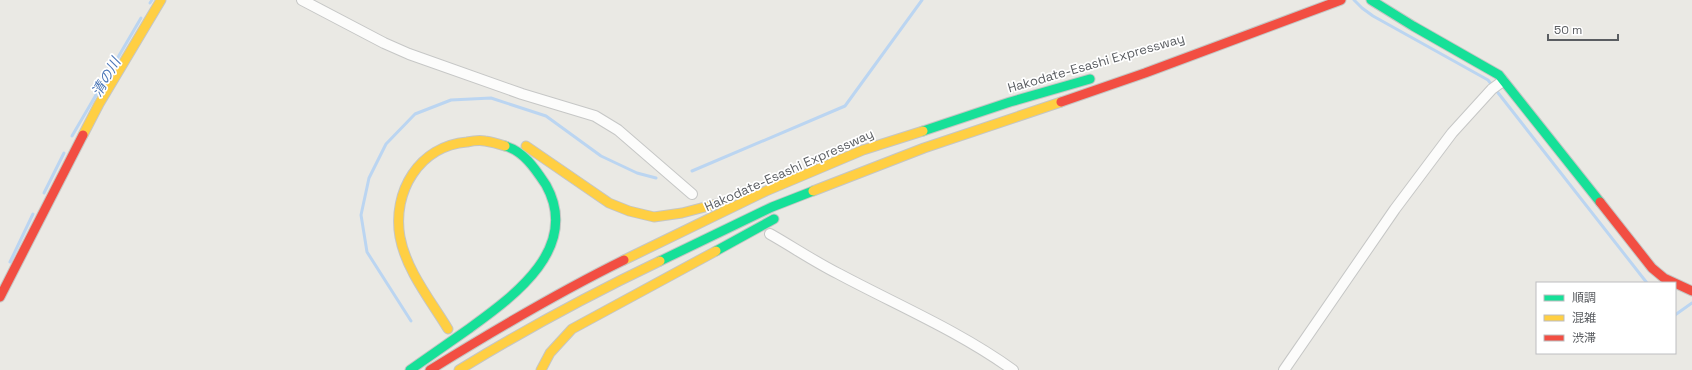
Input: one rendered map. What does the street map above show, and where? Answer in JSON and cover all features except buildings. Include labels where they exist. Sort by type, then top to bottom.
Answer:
[{"type":"main road","points":[[0,297],[99,104],[161,0]]},
{"type":"main road","name":"Hakodate-Esashi Expressway","points":[[459,370],[498,346],[596,292],[772,207],[924,148],[1145,73],[1341,0]]},
{"type":"main road","points":[[1372,0],[1413,26],[1499,75],[1497,85],[1521,101],[1652,268],[1664,278],[1673,282]]},
{"type":"main road","name":"Hakodate-Esashi Expressway","points":[[1148,62],[1253,32]]},
{"type":"main road","name":"Hakodate-Esashi Expressway","points":[[430,370],[490,333],[589,277],[766,191],[863,150],[1010,102],[1097,76]]},
{"type":"main road","points":[[410,370],[513,297],[535,273],[543,261],[551,243],[555,223],[554,203],[547,183],[533,164],[510,147],[493,142],[472,140],[450,143],[430,154],[411,172],[400,195],[398,214],[400,236],[407,257],[448,329]]},
{"type":"main road","points":[[519,142],[609,203],[629,211],[654,217],[682,214],[766,191]]},
{"type":"main road","points":[[804,204],[924,148]]},
{"type":"main road","points":[[541,370],[546,357],[556,344],[572,329],[783,214]]},
{"type":"main road","points":[[390,235],[396,256],[424,309]]},
{"type":"main road","points":[[1676,284],[1692,291]]},
{"type":"street","points":[[302,0],[384,43],[409,54],[508,90],[596,116],[618,130],[692,194]]},
{"type":"street","points":[[1284,370],[1394,209],[1452,133],[1497,85]]},
{"type":"street","points":[[770,234],[838,274],[909,310],[992,356],[1013,370]]},
{"type":"waterway","points":[[692,171],[845,106],[922,0]]},
{"type":"waterway","points":[[1354,0],[1373,16],[1488,80],[1646,282]]},
{"type":"waterway","name":"清の川","points":[[72,136],[141,18]]},
{"type":"waterway","points":[[411,321],[367,252],[361,215],[369,178],[386,144],[415,114],[451,100],[491,98],[546,116],[601,156],[637,173],[656,178]]},
{"type":"waterway","name":"清の川","points":[[44,193],[64,153]]},
{"type":"waterway","name":"清の川","points":[[10,262],[33,214]]},
{"type":"waterway","points":[[1676,314],[1692,303]]},
{"type":"traffic: fast","points":[[1371,0],[1499,75],[1600,202]]},
{"type":"traffic: fast","points":[[923,131],[1010,102],[1090,79]]},
{"type":"traffic: fast","points":[[410,370],[470,328],[505,301],[523,285],[538,268],[549,249],[555,229],[555,208],[546,185],[534,167],[524,157],[512,148],[505,146]]},
{"type":"traffic: fast","points":[[660,261],[772,207],[813,191]]},
{"type":"traffic: fast","points":[[716,251],[774,219]]},
{"type":"traffic: slow","points":[[83,135],[99,104],[161,0]]},
{"type":"traffic: slow","points":[[813,191],[924,148],[1061,102]]},
{"type":"traffic: slow","points":[[624,260],[766,191],[863,150],[923,131]]},
{"type":"traffic: slow","points":[[448,329],[413,273],[403,249],[400,237],[400,204],[405,188],[412,174],[435,152],[450,145],[471,141],[490,142],[505,146]]},
{"type":"traffic: slow","points":[[526,146],[609,203],[629,211],[654,217],[682,213],[724,202]]},
{"type":"traffic: slow","points":[[541,370],[550,353],[572,329],[716,251]]},
{"type":"traffic: slow","points":[[459,370],[558,313],[660,261]]},
{"type":"traffic: jam","points":[[1061,102],[1145,73],[1341,0]]},
{"type":"traffic: jam","points":[[0,297],[83,135]]},
{"type":"traffic: jam","points":[[1600,202],[1652,268],[1664,278],[1673,282]]},
{"type":"traffic: jam","points":[[430,370],[526,313],[624,260]]},
{"type":"traffic: jam","points":[[1676,284],[1692,291]]}]
